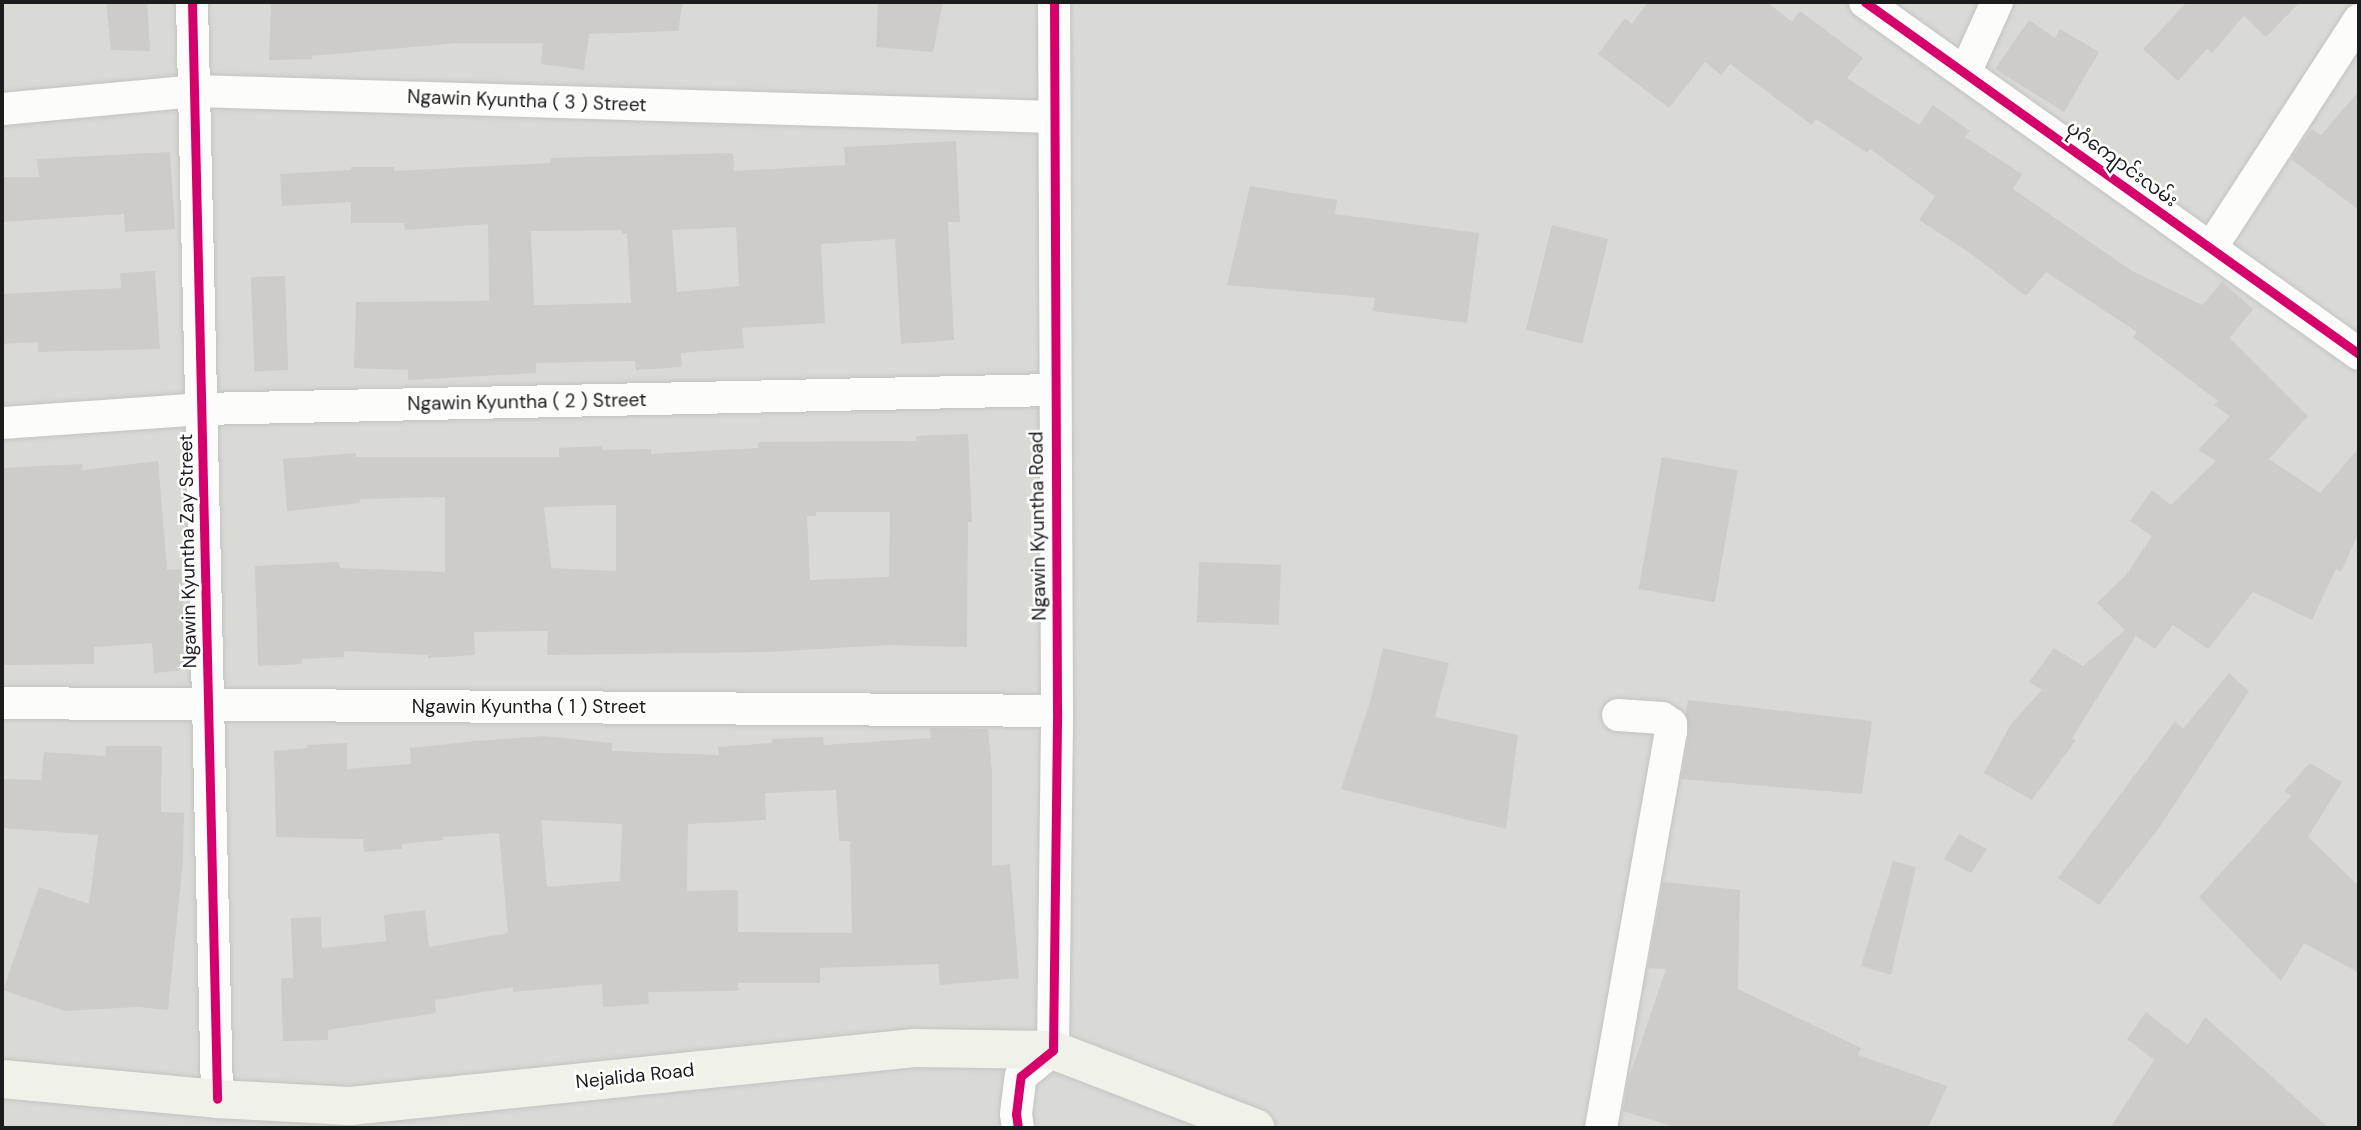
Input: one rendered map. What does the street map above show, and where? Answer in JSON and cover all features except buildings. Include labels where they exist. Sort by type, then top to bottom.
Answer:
[{"type":"main road","name":"Nejalida Road","points":[[2,1079],[217,1099],[355,1117],[914,1048],[1053,1050],[1255,1128]]},
{"type":"street","name":"Ngawin Kyuntha Zay Street","points":[[192,2],[217,1099]]},
{"type":"street","name":"Ngawin Kyuntha Road","points":[[1053,1050],[1057,711],[1054,2]]},
{"type":"street","name":"ပုဂံကျောင်းလမ်း","points":[[1865,2],[2359,354]]},
{"type":"street","points":[[1965,73],[1997,2]]},
{"type":"street","points":[[2211,248],[2359,20]]},
{"type":"street","name":"Ngawin Kyuntha ( 3 ) Street","points":[[2,109],[195,91],[1054,117]]},
{"type":"street","name":"Ngawin Kyuntha ( 2 ) Street","points":[[2,423],[202,409],[1054,390]]},
{"type":"street","name":"Ngawin Kyuntha ( 1 ) Street","points":[[2,703],[1057,711]]},
{"type":"street","points":[[1601,1128],[1671,732],[1671,724],[1662,718],[1618,715]]},
{"type":"street","points":[[1018,1128],[1016,1114],[1021,1076],[1053,1050]]},
{"type":"shaded area","points":[[2,2],[2359,2],[2359,1128],[2,1128]]},
{"type":"cycle path","points":[[192,2],[217,1099]]},
{"type":"cycle path","points":[[1018,1128],[1016,1114],[1021,1076],[1053,1050],[1057,711],[1054,2]]},
{"type":"cycle path","points":[[1865,2],[2359,354]]}]
